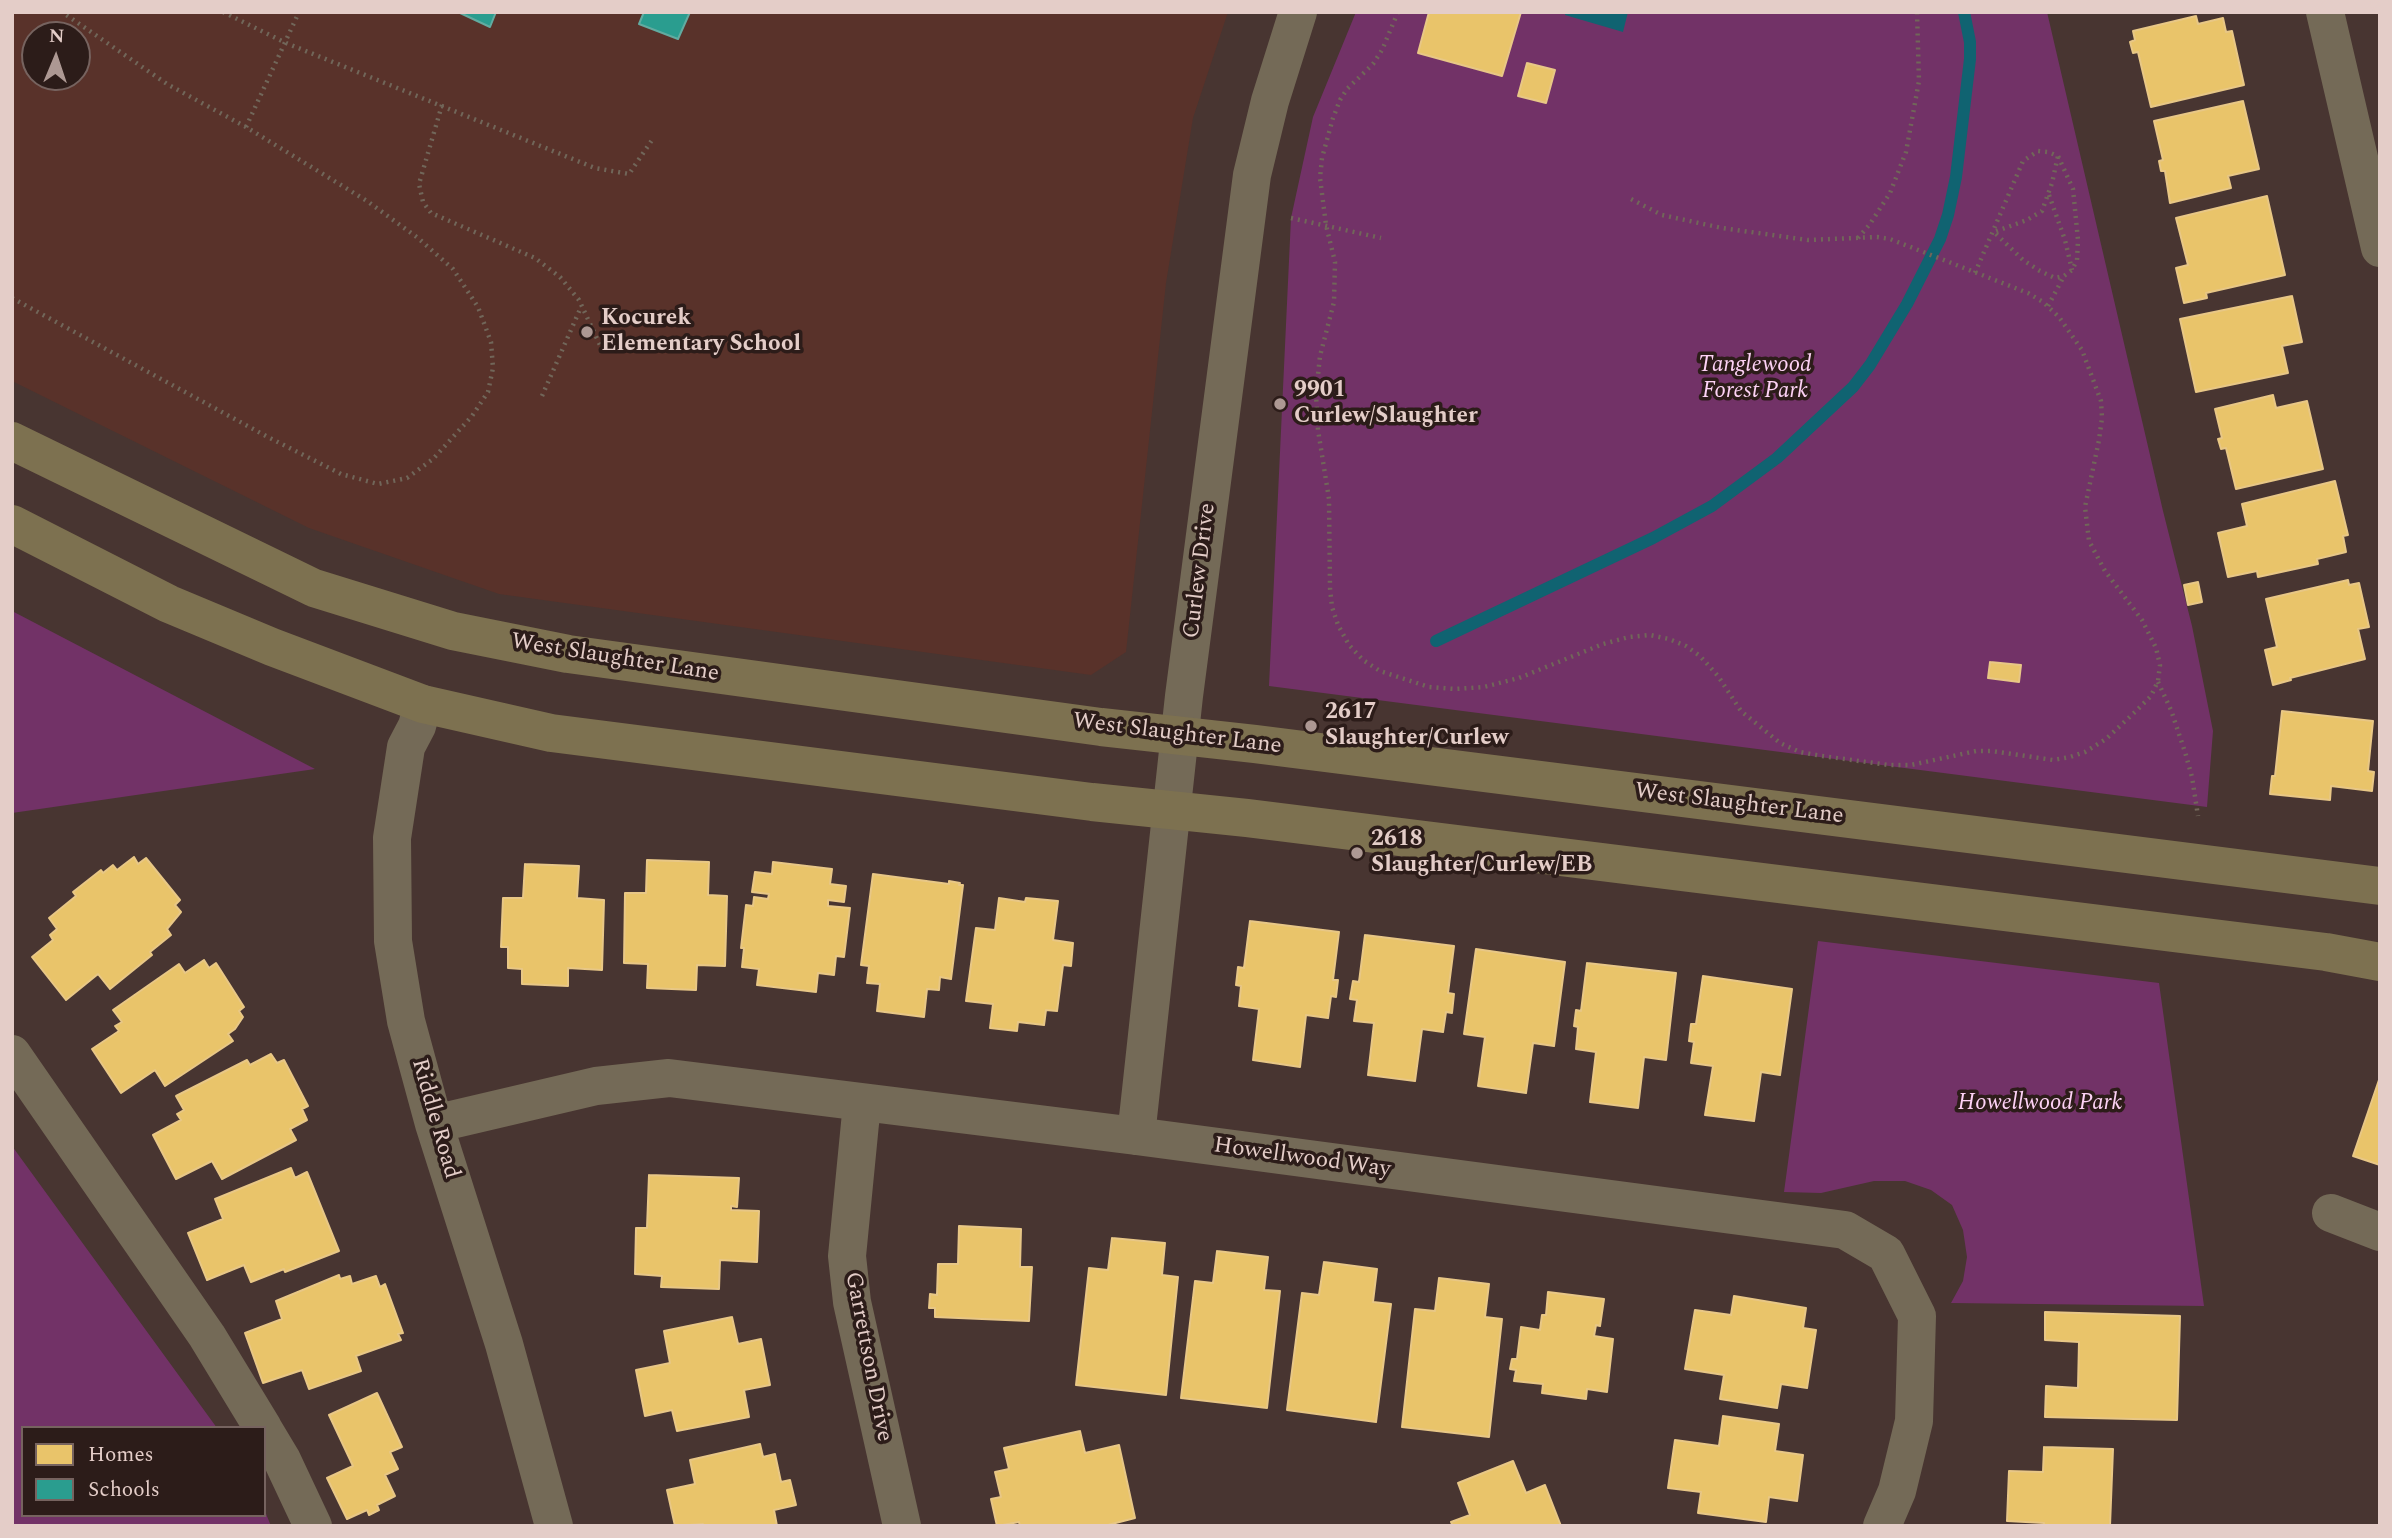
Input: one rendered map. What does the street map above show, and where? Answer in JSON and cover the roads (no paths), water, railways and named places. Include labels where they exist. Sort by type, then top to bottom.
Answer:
[{"type":"main road","name":"West Slaughter Lane","points":[[12,441],[314,588],[453,631],[568,654],[1087,725],[2380,886]]},
{"type":"main road","points":[[12,524],[169,604],[272,647],[424,704],[551,733],[2326,952],[2380,962]]},
{"type":"street","name":"Curlew Drive","points":[[1136,1136],[1180,736],[1252,175],[1270,101],[1298,12]]},
{"type":"street","points":[[2325,12],[2380,248]]},
{"type":"street","name":"Riddle Road","points":[[424,704],[406,747],[393,838],[393,941],[406,1021],[434,1124],[504,1344],[554,1526]]},
{"type":"street","points":[[12,1054],[207,1336],[262,1426]]},
{"type":"street","name":"Howellwood Way","points":[[434,1124],[596,1086],[669,1079],[1136,1136],[1845,1230],[1886,1254],[1917,1316],[1914,1421],[1897,1491],[1882,1526]]},
{"type":"street","name":"Garrettson Drive","points":[[862,1103],[848,1267],[852,1302],[902,1526]]},
{"type":"street","points":[[2331,1213],[2380,1232]]},
{"type":"street","points":[[266,1432],[313,1526]]},
{"type":"water","points":[[1566,12],[1628,12],[1623,32],[1565,15]]},
{"type":"waterway","points":[[1436,641],[1653,538],[1712,506],[1777,458],[1853,387],[1870,365],[1907,304],[1940,239],[1948,215],[1956,177],[1970,59],[1970,42],[1964,12]]},
{"type":"place","name":"Kocurek Elementary School","points":[[587,332]]},
{"type":"place","name":"9901 Curlew/Slaughter","points":[[1280,404]]},
{"type":"place","name":"2617 Slaughter/Curlew","points":[[1311,726]]},
{"type":"place","name":"2618 Slaughter/Curlew/EB","points":[[1357,853]]},
{"type":"park label","name":"Tanglewood Forest Park","points":[[1755,379]]},
{"type":"park label","name":"Howellwood Park","points":[[2040,1104]]}]
